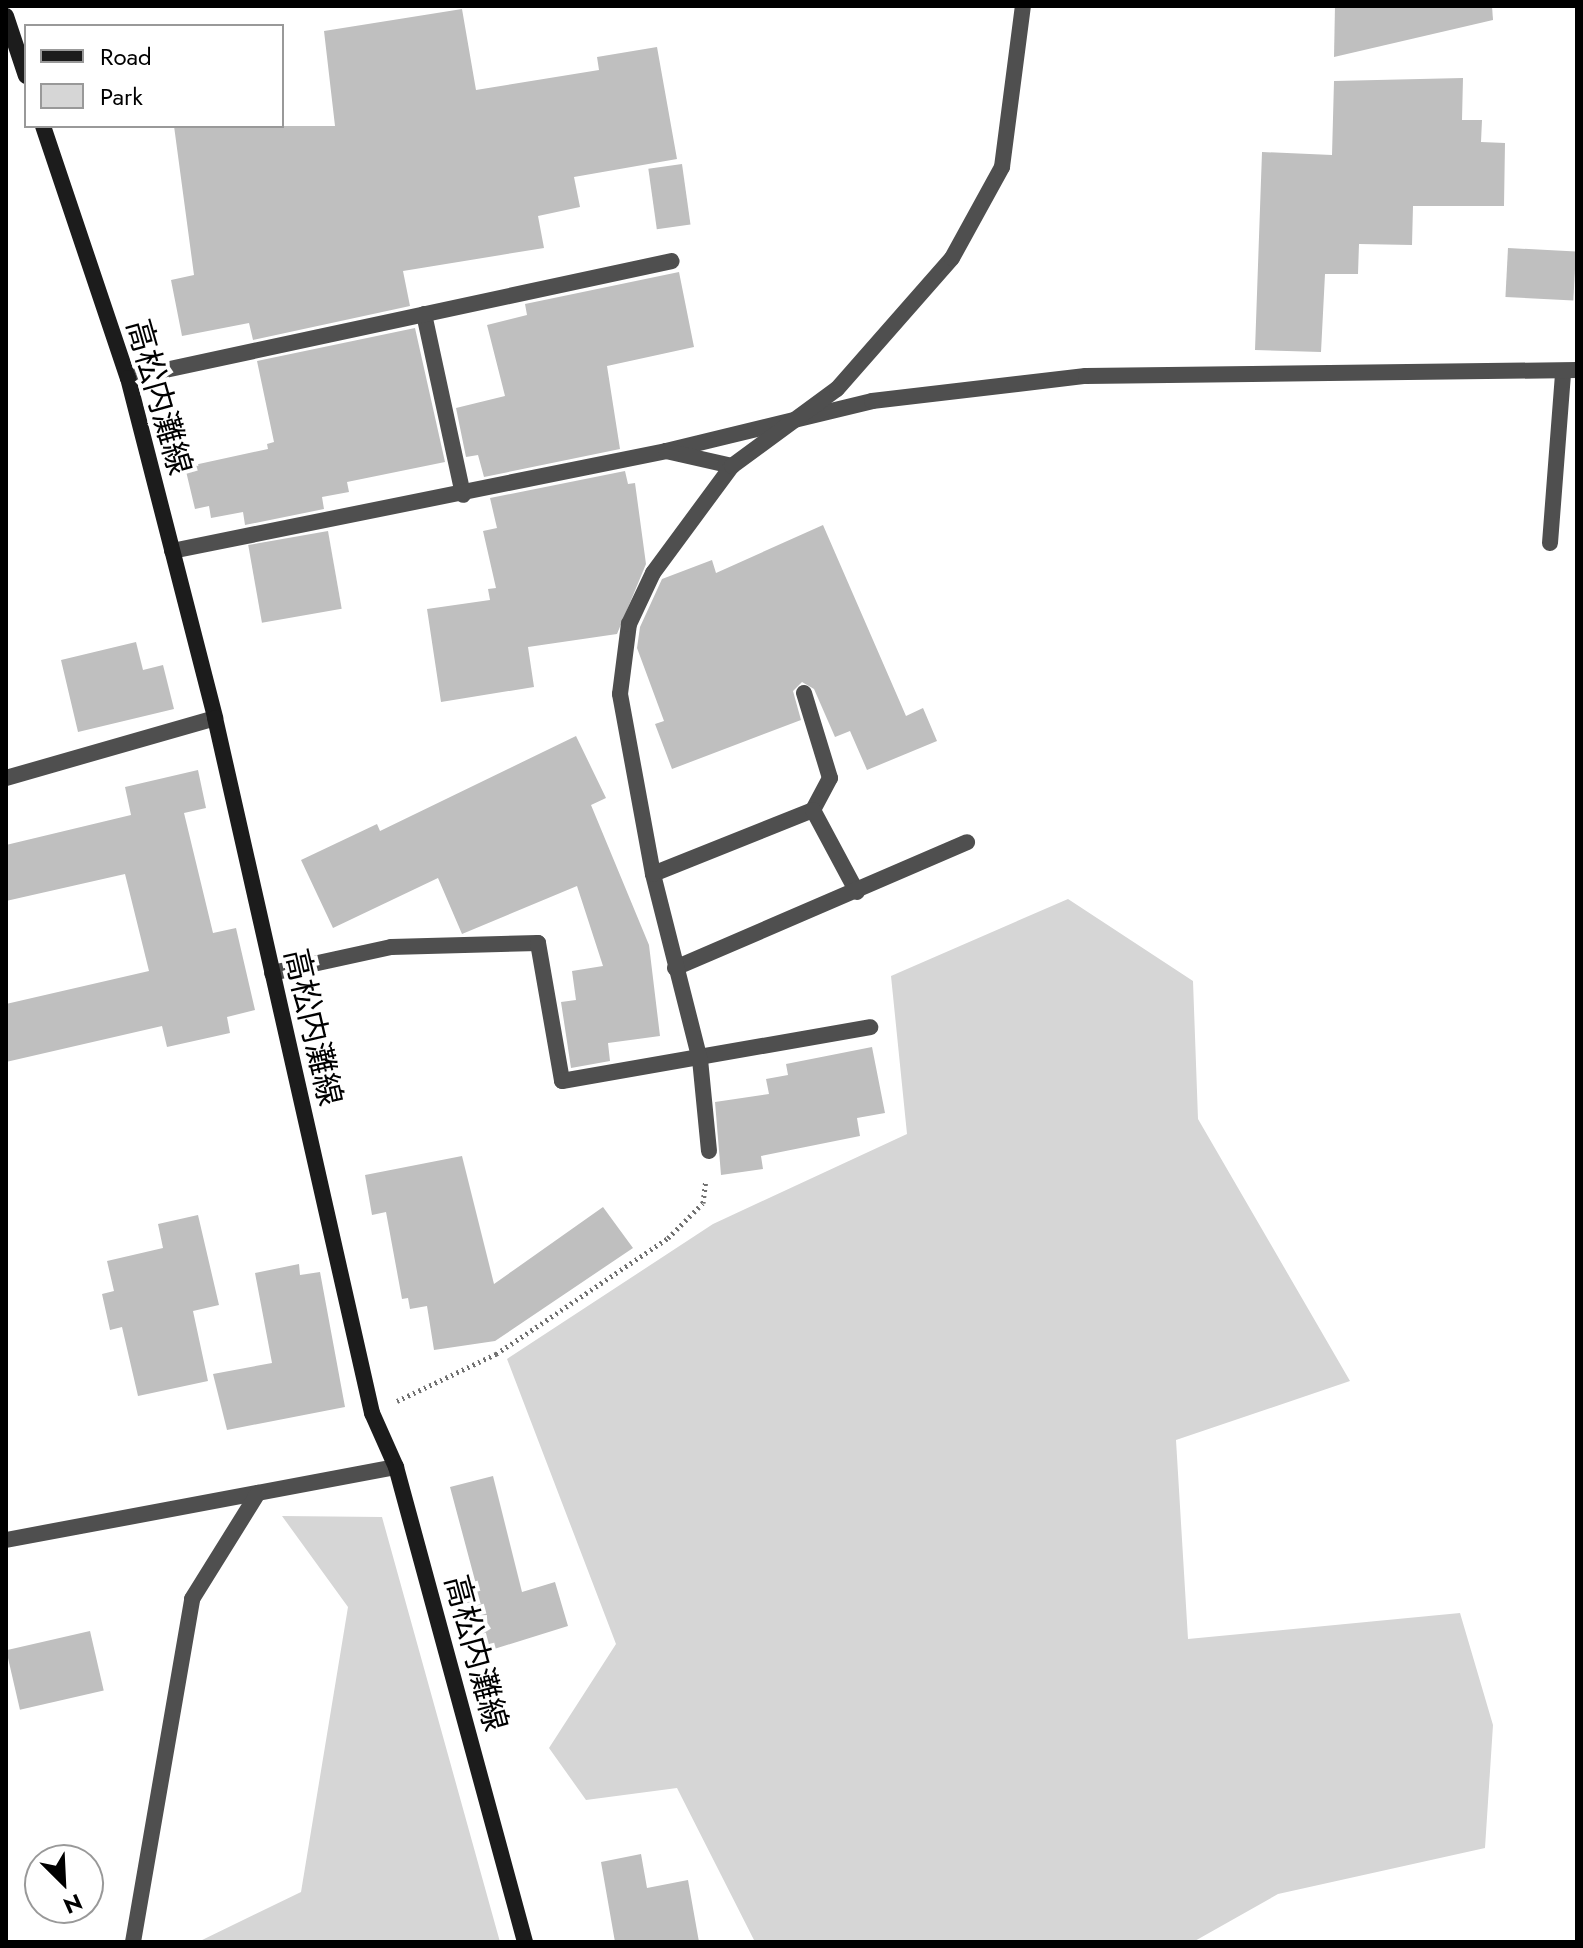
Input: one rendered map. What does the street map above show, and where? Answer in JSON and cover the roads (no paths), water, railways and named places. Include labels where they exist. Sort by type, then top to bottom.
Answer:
[{"type":"main road","points":[[6,16],[24,70]]},
{"type":"main road","name":"高松内灘線","points":[[44,128],[128,378],[215,718],[372,1413],[396,1467],[525,1942]]},
{"type":"street","points":[[709,1151],[700,1060],[653,874],[620,694],[621,659],[629,624],[646,585],[732,466],[837,389],[952,258],[1002,167],[1023,6]]},
{"type":"street","points":[[128,378],[672,261]]},
{"type":"street","points":[[424,314],[463,495]]},
{"type":"street","points":[[172,551],[463,495],[666,451],[798,416],[872,401],[1086,376],[1570,372],[1550,543]]},
{"type":"street","points":[[666,451],[732,466]]},
{"type":"street","points":[[653,874],[813,810],[830,778],[804,693]]},
{"type":"street","points":[[6,778],[215,718]]},
{"type":"street","points":[[813,810],[857,892]]},
{"type":"street","points":[[675,968],[967,842]]},
{"type":"street","points":[[272,973],[391,947],[538,943],[562,1081],[700,1060],[870,1027]]},
{"type":"street","points":[[6,1540],[396,1467]]},
{"type":"street","points":[[133,1942],[192,1599],[258,1493]]}]
